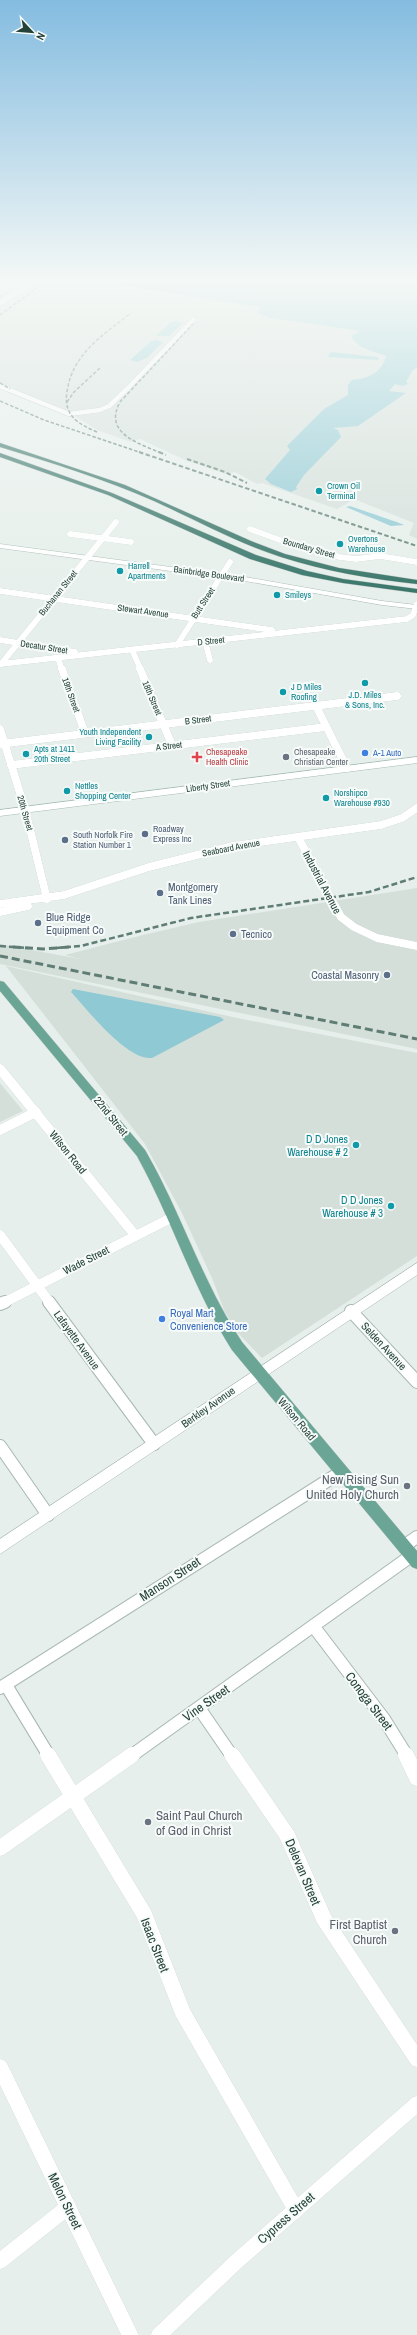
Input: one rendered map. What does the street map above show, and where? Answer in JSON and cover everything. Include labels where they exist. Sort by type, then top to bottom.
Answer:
[{"type":"highway","points":[[0,444],[123,486],[253,545],[286,557],[334,570],[417,582]]},
{"type":"highway","points":[[0,455],[110,494],[253,557],[324,577],[401,590],[417,591]]},
{"type":"main road","name":"22nd Street","points":[[2,986],[121,1127],[154,1176],[196,1265]]},
{"type":"main road","name":"Wilson Road","points":[[196,1265],[218,1317],[258,1373],[411,1555]]},
{"type":"street","points":[[14,392],[68,414],[100,410],[108,406],[124,392]]},
{"type":"street","name":"Buchanan Street","points":[[1,664],[116,522]]},
{"type":"street","name":"Boundary Street","points":[[250,529],[288,543],[340,557],[356,559],[380,556],[417,562]]},
{"type":"street","points":[[70,534],[131,542]]},
{"type":"street","name":"Bainbridge Boulevard","points":[[0,546],[297,587],[368,602],[417,606]]},
{"type":"street","name":"Butt Street","points":[[177,645],[230,562]]},
{"type":"street","name":"Stewart Avenue","points":[[0,591],[286,632]]},
{"type":"street","name":"D Street","points":[[1,664],[407,619],[413,615],[417,606]]},
{"type":"street","name":"Decatur Street","points":[[0,640],[87,654]]},
{"type":"street","points":[[205,641],[210,660]]},
{"type":"street","name":"18th Street","points":[[132,650],[172,745]]},
{"type":"street","name":"19th Street","points":[[58,658],[85,733]]},
{"type":"street","name":"B Street","points":[[2,744],[397,696]]},
{"type":"street","points":[[316,706],[347,768]]},
{"type":"street","name":"A Street","points":[[11,765],[326,726]]},
{"type":"street","name":"20th Street","points":[[0,729],[2,744],[11,765],[25,810],[46,899]]},
{"type":"street","name":"Liberty Street","points":[[0,813],[347,768],[416,761]]},
{"type":"street","name":"Seaboard Avenue","points":[[0,912],[28,906],[46,899],[206,852],[298,837],[381,826],[402,818],[417,808]]},
{"type":"street","name":"Industrial Avenue","points":[[298,837],[341,917],[365,933],[377,938],[417,946]]},
{"type":"street","name":"Seaboard Avenue","points":[[0,904],[46,899]]},
{"type":"street","name":"Wilson Road","points":[[0,1069],[135,1235]]},
{"type":"street","points":[[0,1130],[36,1112]]},
{"type":"street","name":"Wade Street","points":[[0,1304],[173,1217]]},
{"type":"street","name":"Lafayette Avenue","points":[[0,1235],[154,1444]]},
{"type":"street","name":"Berkley Avenue","points":[[0,1548],[258,1373],[417,1268]]},
{"type":"street","name":"Selden Avenue","points":[[351,1311],[417,1382]]},
{"type":"street","points":[[0,1446],[48,1515]]},
{"type":"street","name":"Manson Street","points":[[3,1687],[341,1472]]},
{"type":"street","name":"Vine Street","points":[[0,1848],[314,1627],[411,1555],[417,1538]]},
{"type":"street","name":"Conoga Street","points":[[314,1627],[383,1718],[402,1747],[417,1778]]},
{"type":"street","name":"Isaac Street","points":[[3,1687],[144,1914],[156,1942],[171,1990],[296,2210]]},
{"type":"street","name":"Delevan Street","points":[[198,1708],[287,1835],[297,1854],[312,1898],[324,1919],[417,2059]]},
{"type":"street","name":"Melon Street","points":[[0,2067],[130,2335]]},
{"type":"street","name":"Cypress Street","points":[[158,2335],[296,2210],[417,2104]]},
{"type":"street","points":[[0,2261],[68,2207]]},
{"type":"shaded area","points":[[6,392],[417,392],[417,539],[409,535],[414,523],[359,501],[353,500],[337,509],[262,483],[257,484],[235,472],[226,474],[185,460],[140,439],[131,442],[97,430],[75,416],[69,417]]},
{"type":"shaded area","points":[[417,888],[417,1049],[0,964],[0,944],[80,959],[65,955],[199,922]]},
{"type":"shaded area","points":[[6,966],[237,1018],[417,1053],[417,1256],[262,1358],[236,1331],[224,1310],[212,1278],[182,1213],[145,1144]]},
{"type":"shaded area","points":[[0,1083],[23,1111],[0,1122]]},
{"type":"water","points":[[348,392],[406,393],[358,426],[333,428],[338,430],[341,437],[304,475],[296,487],[297,489],[291,492],[271,484],[265,479],[290,450],[287,446],[324,409],[348,395]]},
{"type":"water","points":[[350,506],[404,525],[391,526],[346,507]]},
{"type":"water","points":[[73,989],[220,1017],[224,1020],[152,1058],[142,1057],[120,1043],[108,1032],[71,992]]},
{"type":"railway","points":[[67,392],[67,407],[73,418],[84,426],[97,432]]},
{"type":"railway","points":[[67,402],[74,392]]},
{"type":"railway","points":[[129,392],[120,402],[116,413],[116,422],[119,429],[133,441],[161,453]]},
{"type":"railway","points":[[0,401],[44,420],[142,453]]},
{"type":"railway","points":[[139,452],[417,546]]},
{"type":"railway","points":[[159,452],[166,455]]},
{"type":"railway","points":[[187,459],[225,472],[247,483]]},
{"type":"railway","points":[[56,948],[81,946],[191,918],[369,892],[417,877]]},
{"type":"railway","points":[[0,946],[28,948]]},
{"type":"railway","points":[[13,947],[28,948]]},
{"type":"railway","points":[[56,948],[69,947]]},
{"type":"railway","points":[[28,948],[56,948]]},
{"type":"railway","points":[[0,956],[417,1039]]},
{"type":"place","name":"Crown Oil Terminal","points":[[319,491]]},
{"type":"place","name":"Overtons Warehouse","points":[[340,544]]},
{"type":"place","name":"Harrell Apartments","points":[[120,571]]},
{"type":"place","name":"Smileys","points":[[277,595]]},
{"type":"place","name":"J.D. Miles & Sons, Inc.","points":[[365,683]]},
{"type":"place","name":"J D Miles Roofing","points":[[283,692]]},
{"type":"place","name":"Youth Independent Living Facility","points":[[149,737]]},
{"type":"place","name":"A-1 Auto","points":[[365,753]]},
{"type":"place","name":"Apts at 1411 20th Street","points":[[26,754]]},
{"type":"place","name":"Chesapeake Health Clinic","points":[[197,757]]},
{"type":"place","name":"Chesapeake Christian Center","points":[[286,757]]},
{"type":"place","name":"Nettles Shopping Center","points":[[67,791]]},
{"type":"place","name":"Norshipco Warehouse #930","points":[[326,798]]},
{"type":"place","name":"Roadway Express Inc","points":[[145,834]]},
{"type":"place","name":"South Norfolk Fire Station Number 1","points":[[65,840]]},
{"type":"place","name":"Montgomery Tank Lines","points":[[160,893]]},
{"type":"place","name":"Blue Ridge Equipment Co","points":[[38,923]]},
{"type":"place","name":"Tecnico","points":[[233,934]]},
{"type":"place","name":"Coastal Masonry","points":[[387,975]]},
{"type":"place","name":"D D Jones Warehouse # 2","points":[[356,1145]]},
{"type":"place","name":"D D Jones Warehouse # 3","points":[[391,1206]]},
{"type":"place","name":"Royal Mart Convenience Store","points":[[162,1319]]},
{"type":"place","name":"New Rising Sun United Holy Church","points":[[407,1486]]},
{"type":"place","name":"Saint Paul Church of God in Christ","points":[[148,1822]]},
{"type":"place","name":"First Baptist Church","points":[[395,1931]]}]
